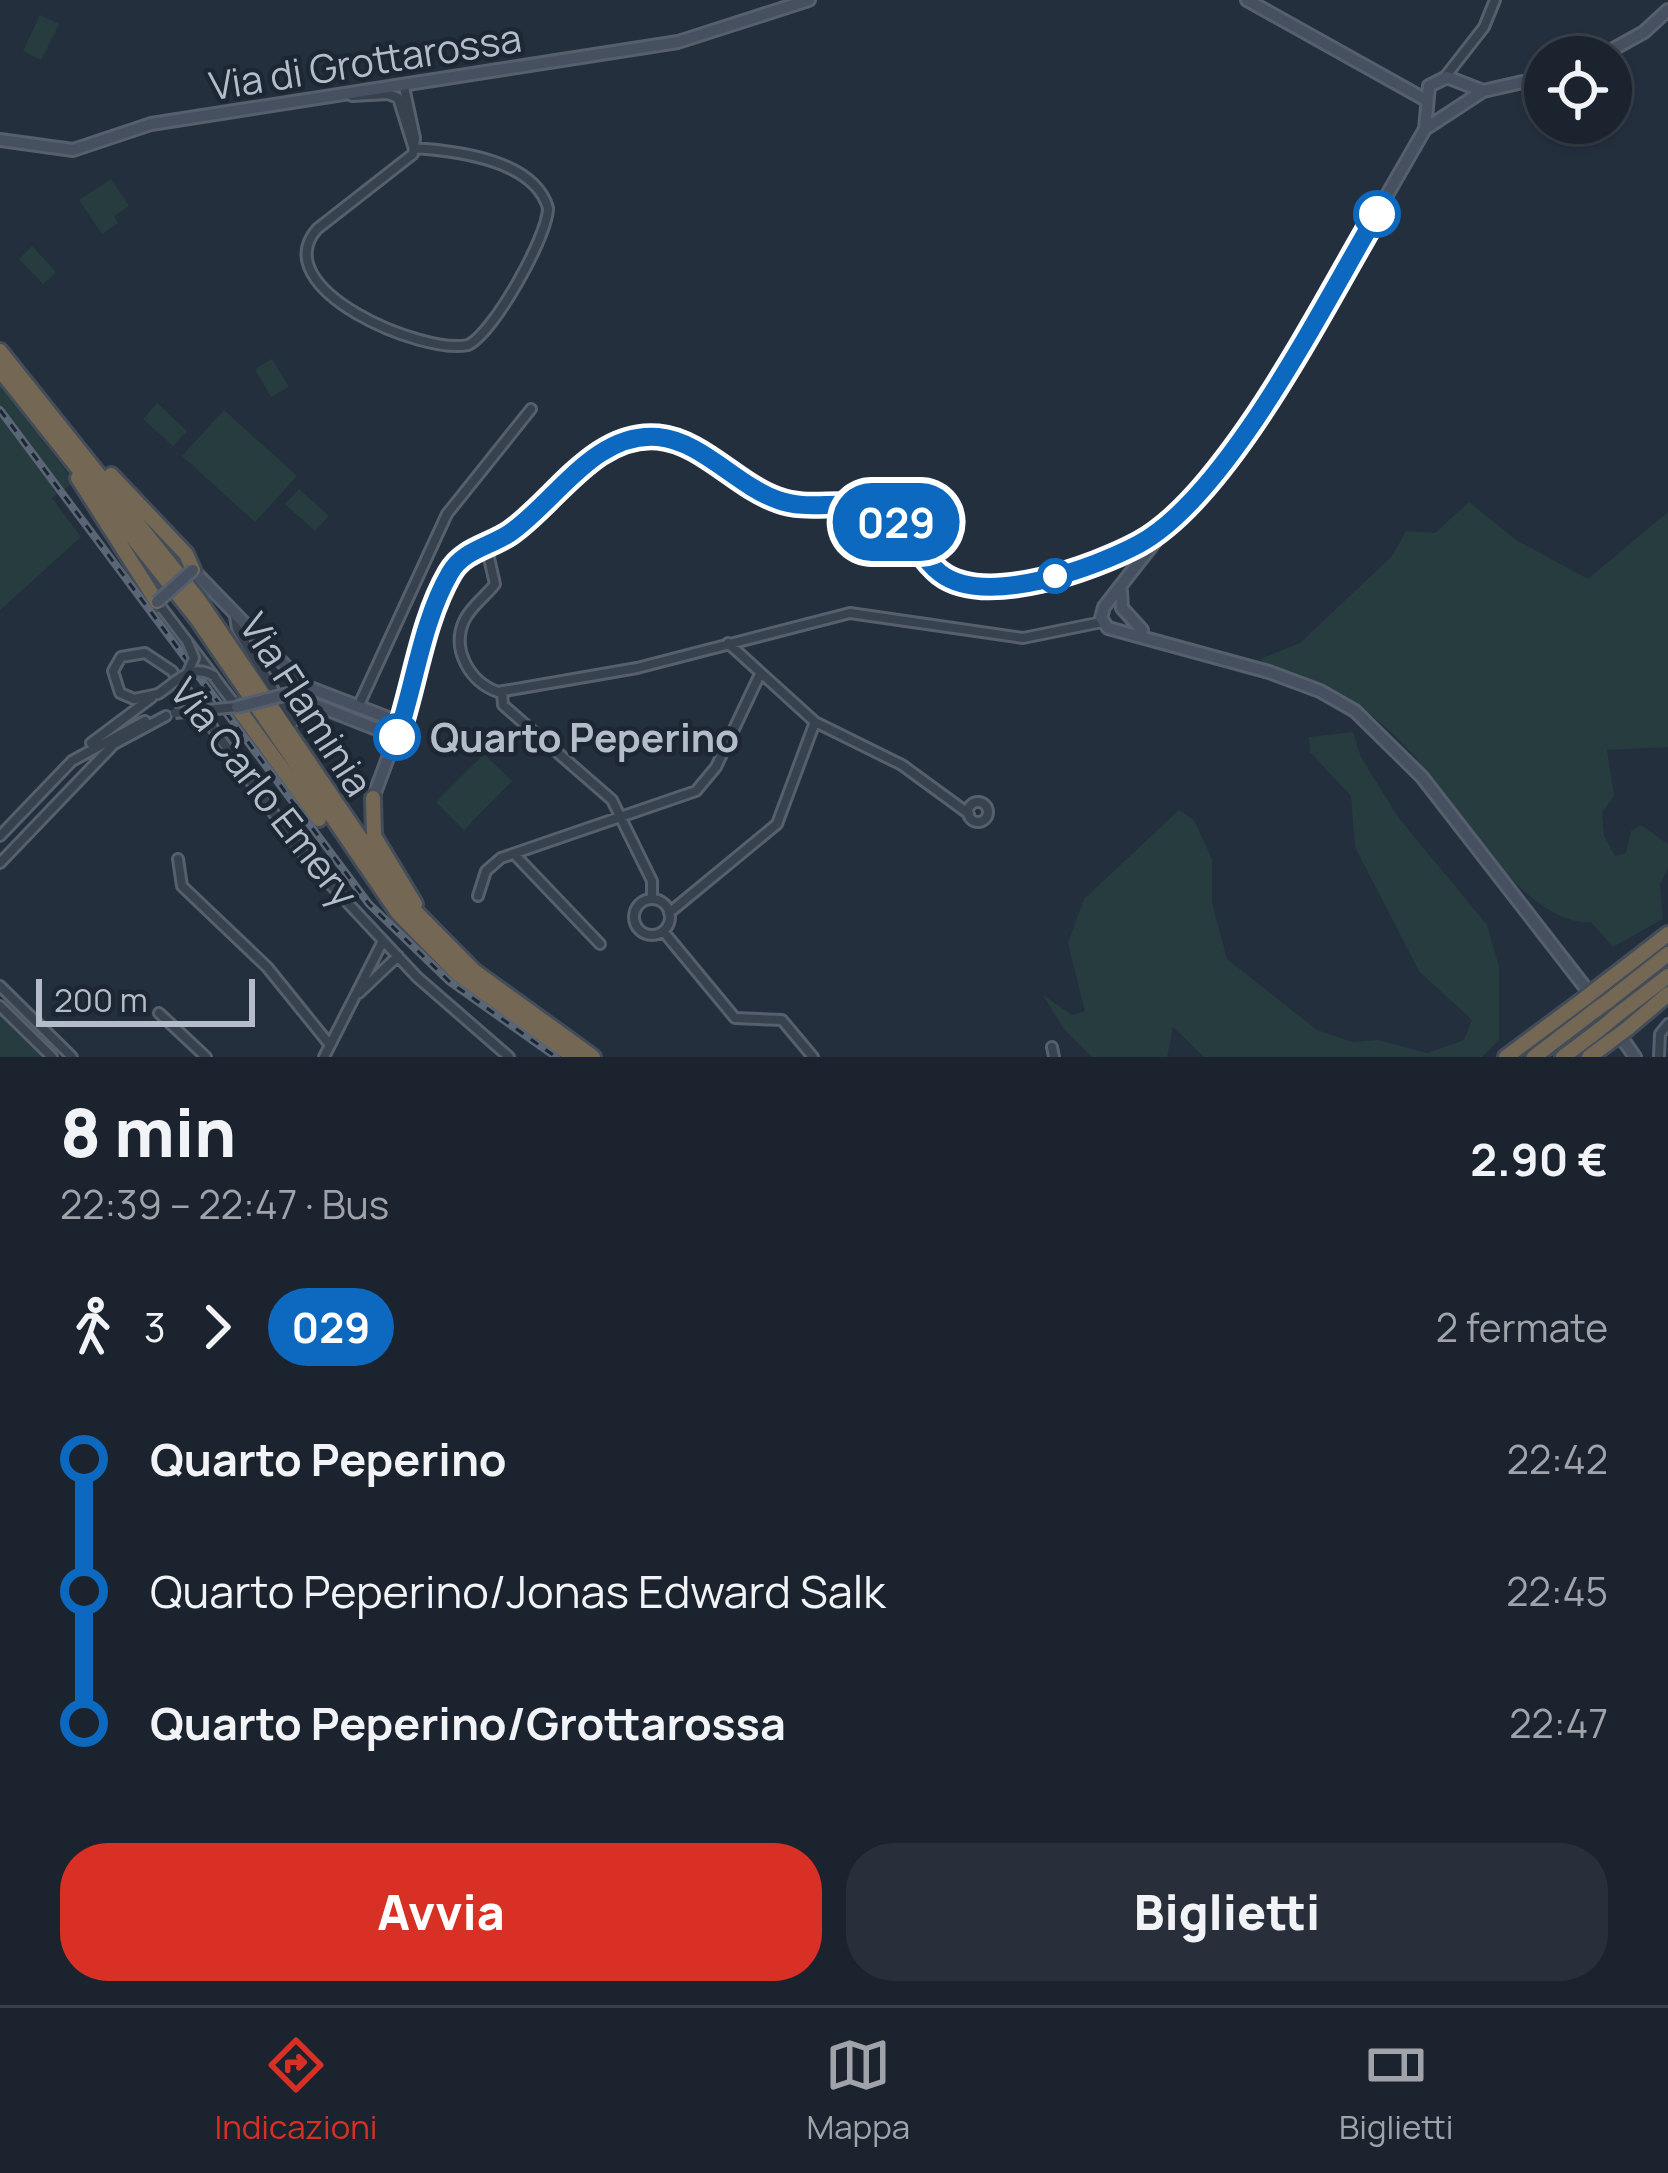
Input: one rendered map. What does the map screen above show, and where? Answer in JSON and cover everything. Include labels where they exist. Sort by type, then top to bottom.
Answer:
[{"type":"highway","name":"Via Flaminia","points":[[0,351],[198,620],[364,869],[446,964],[574,1057]]},
{"type":"highway","name":"Via Flaminia","points":[[0,370],[198,598],[391,885],[451,951],[593,1057]]},
{"type":"highway","points":[[62,437],[103,520],[157,602]]},
{"type":"highway","points":[[62,437],[180,547],[193,570]]},
{"type":"highway","points":[[237,707],[364,869]]},
{"type":"highway","points":[[324,791],[352,810],[373,798]]},
{"type":"highway","points":[[373,798],[370,820],[377,841],[451,951]]},
{"type":"highway","points":[[1534,1057],[1668,933]]},
{"type":"highway","points":[[1603,994],[1668,954]]},
{"type":"highway","points":[[1622,1022],[1668,976]]},
{"type":"highway","points":[[1563,1057],[1668,994]]},
{"type":"highway","points":[[1507,1056],[1589,1006]]},
{"type":"highway","points":[[1589,1057],[1608,1033]]},
{"type":"street","name":"Via di Grottarossa","points":[[0,140],[73,150],[151,124],[349,96],[405,98],[696,39],[808,0]]},
{"type":"street","points":[[1247,0],[1410,88],[1443,117]]},
{"type":"street","points":[[1410,88],[1429,86],[1461,63],[1495,0]]},
{"type":"street","points":[[1632,39],[1668,10]]},
{"type":"street","points":[[1461,63],[1463,105]]},
{"type":"street","points":[[1445,77],[1483,92]]},
{"type":"street","points":[[1425,129],[1483,92],[1524,82]]},
{"type":"street","points":[[1102,622],[1105,607],[1277,384],[1425,129],[1429,86]]},
{"type":"street","points":[[349,96],[405,98],[414,148],[408,160],[311,236],[306,263],[318,284],[366,319],[418,340],[468,345],[490,327],[545,228],[548,208],[526,175],[443,150],[414,148]]},
{"type":"street","points":[[357,708],[447,514],[531,409]]},
{"type":"street","points":[[373,798],[448,574],[460,559],[510,533],[606,452],[655,436],[690,447],[782,502],[855,505],[884,514],[909,534],[932,566],[961,584],[1019,583],[1114,555],[1131,548],[1185,506]]},
{"type":"street","points":[[486,545],[495,584],[466,617],[461,649],[477,679],[502,692],[637,668],[850,613],[1002,637],[1041,637],[1102,622],[1320,691],[1355,712],[1422,777],[1636,1057]]},
{"type":"street","points":[[1131,548],[1145,558]]},
{"type":"street","points":[[1114,555],[1145,558]]},
{"type":"street","points":[[237,707],[157,602],[193,570],[305,686],[401,723]]},
{"type":"street","points":[[1116,628],[1123,610],[1124,584]]},
{"type":"street","points":[[1105,607],[1123,610],[1150,636]]},
{"type":"street","points":[[236,616],[237,628],[293,722]]},
{"type":"street","points":[[187,641],[194,658],[188,672]]},
{"type":"street","points":[[728,644],[815,722],[902,765],[966,810]]},
{"type":"street","name":"Via Carlo Emery","points":[[158,694],[137,699],[123,695],[113,679],[119,659],[145,653],[172,671],[268,808],[383,940],[509,1057]]},
{"type":"street","points":[[0,836],[72,760],[158,694],[188,672],[202,670],[214,676]]},
{"type":"street","points":[[478,896],[490,865],[623,820],[701,787],[716,767],[760,674]]},
{"type":"street","points":[[502,692],[503,705],[589,776],[623,820],[652,881],[652,899]]},
{"type":"street","points":[[72,760],[125,728],[288,694],[397,737]]},
{"type":"street","points":[[0,863],[120,739],[171,715]]},
{"type":"street","points":[[663,931],[669,913],[777,824],[815,722]]},
{"type":"street","points":[[54,780],[64,781],[69,791]]},
{"type":"street","points":[[514,855],[600,944]]},
{"type":"street","points":[[178,859],[182,886],[267,968],[330,1045]]},
{"type":"street","points":[[652,899],[669,913]]},
{"type":"street","points":[[652,899],[638,906],[636,925],[648,934],[663,931]]},
{"type":"street","points":[[663,931],[736,1018],[784,1021],[813,1057]]},
{"type":"street","points":[[324,1057],[383,940]]},
{"type":"street","points":[[348,1010],[398,956]]},
{"type":"street","points":[[2,989],[72,1057]]},
{"type":"street","points":[[0,1006],[52,1057]]},
{"type":"street","points":[[159,1012],[206,1057]]},
{"type":"street","points":[[1659,1057],[1659,1039],[1668,1024]]},
{"type":"green space","points":[[40,15],[59,24],[41,60],[23,51]]},
{"type":"green space","points":[[111,179],[129,206],[114,216],[118,223],[102,234],[79,200]]},
{"type":"green space","points":[[32,246],[56,272],[43,284],[19,259]]},
{"type":"green space","points":[[272,359],[289,387],[271,397],[255,369]]},
{"type":"green space","points":[[0,383],[74,482],[52,498],[81,537],[0,610]]},
{"type":"green space","points":[[157,403],[187,431],[173,446],[143,419]]},
{"type":"green space","points":[[224,410],[297,476],[255,522],[182,456]]},
{"type":"green space","points":[[299,489],[329,516],[315,531],[285,504]]},
{"type":"green space","points":[[1469,502],[1516,540],[1588,579],[1668,512],[1668,747],[1607,750],[1614,796],[1602,813],[1604,836],[1615,856],[1626,853],[1631,831],[1641,825],[1668,844],[1668,868],[1660,884],[1663,919],[1613,947],[1591,922],[1567,919],[1517,885],[1415,757],[1371,715],[1333,690],[1260,659],[1300,643],[1392,556],[1406,531],[1435,533]]},
{"type":"green space","points":[[1353,732],[1361,757],[1398,817],[1487,925],[1499,967],[1499,1040],[1482,1057],[1204,1057],[1173,1027],[1167,1057],[1092,1057],[1063,1028],[1043,995],[1072,1015],[1085,1011],[1068,943],[1084,899],[1179,810],[1194,820],[1212,859],[1212,903],[1227,959],[1317,1030],[1352,1042],[1378,1040],[1427,1053],[1464,1040],[1472,1020],[1419,971],[1355,847],[1351,796],[1310,752],[1309,737]]},
{"type":"green space","points":[[484,754],[512,781],[464,830],[436,802]]},
{"type":"green space","points":[[0,1013],[47,1057],[0,1057]]},
{"type":"railway","points":[[0,410],[369,904],[450,982],[556,1057]]},
{"type":"bus line","name":"029","points":[[397,737],[433,610],[454,566],[510,533],[567,481],[622,442],[647,436],[680,442],[760,494],[782,502],[870,508],[897,523],[932,566],[961,584],[988,587],[1052,576],[1140,543],[1185,506],[1242,434],[1304,341],[1377,214]]},
{"type":"place","name":"Quarto Peperino","points":[[397,737]]}]
